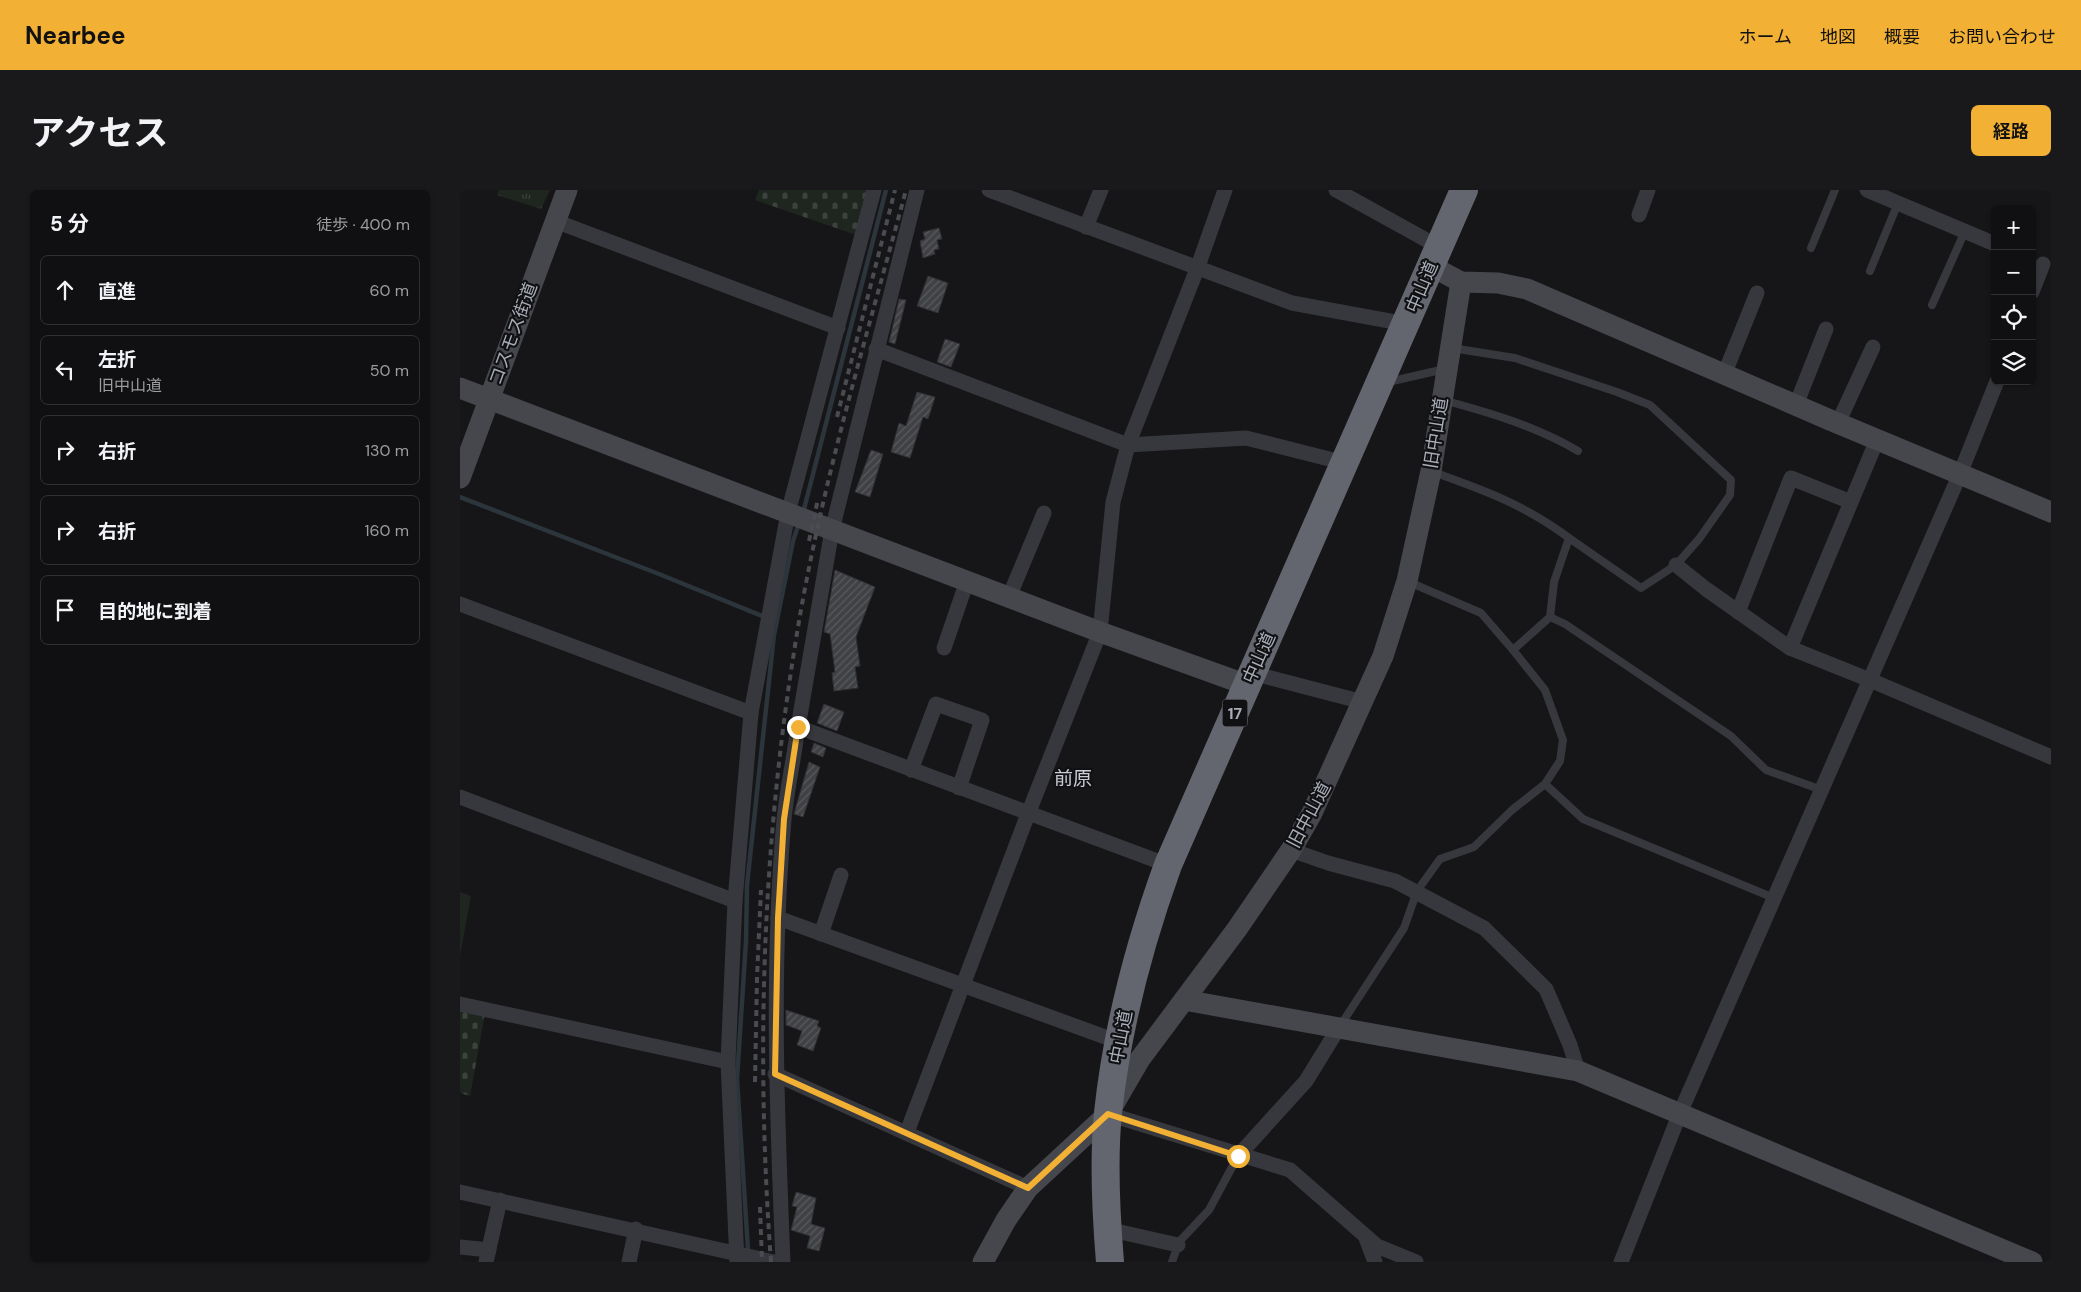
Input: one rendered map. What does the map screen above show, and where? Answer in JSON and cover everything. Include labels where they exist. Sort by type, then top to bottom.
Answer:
[{"type":"highway","name":"中山道","points":[[1110,1262],[1107,1229],[1108,1114],[1119,1042],[1136,965],[1168,865],[1464,190]]},
{"type":"street","name":"コスモス街道","points":[[460,478],[567,190]]},
{"type":"street","points":[[736,1258],[728,1062],[735,901],[751,713],[788,513],[874,190]]},
{"type":"street","points":[[783,1262],[775,1074],[778,918],[784,819],[832,530],[917,190]]},
{"type":"street","points":[[989,190],[1292,303],[1406,324]]},
{"type":"street","points":[[1086,227],[1101,190]]},
{"type":"street","points":[[907,1132],[1028,814],[1100,632],[1113,502],[1128,444],[1197,269],[1225,190]]},
{"type":"street","points":[[1336,190],[1435,256],[1461,282],[1498,283],[1527,289],[1838,424],[2051,512]]},
{"type":"street","points":[[1639,215],[1648,190]]},
{"type":"street","points":[[1867,190],[1991,242]]},
{"type":"street","points":[[554,221],[838,328]]},
{"type":"street","points":[[2036,281],[2042,264]]},
{"type":"street","name":"旧中山道","points":[[983,1262],[1006,1220],[1028,1188],[1108,1114],[1140,1059],[1291,850],[1312,813],[1383,656],[1407,581],[1431,471],[1461,282]]},
{"type":"street","points":[[1724,375],[1757,294]]},
{"type":"street","points":[[1796,406],[1826,329]]},
{"type":"street","points":[[1838,424],[1873,347]]},
{"type":"street","points":[[876,349],[1128,444],[1246,438],[1345,463]]},
{"type":"street","points":[[1621,1262],[1680,1113],[1960,474],[1995,385]]},
{"type":"street","points":[[460,388],[1100,632],[1250,679],[1363,702]]},
{"type":"street","points":[[1790,648],[1877,440]]},
{"type":"street","points":[[1738,612],[1791,478],[1851,502]]},
{"type":"street","points":[[1009,597],[1044,513]]},
{"type":"street","points":[[1676,565],[1738,612],[1790,648],[2051,757]]},
{"type":"street","points":[[944,648],[967,580]]},
{"type":"street","points":[[460,604],[751,713]]},
{"type":"street","points":[[911,770],[936,704],[982,720],[960,788]]},
{"type":"street","points":[[798,727],[1168,865]]},
{"type":"street","points":[[460,797],[735,901]]},
{"type":"street","points":[[1291,850],[1328,863],[1395,881],[1484,928],[1546,990],[1570,1045],[1578,1071]]},
{"type":"street","points":[[821,934],[841,875]]},
{"type":"street","points":[[778,918],[962,987],[1119,1042]]},
{"type":"street","points":[[1184,1000],[1338,1030],[1578,1071],[2032,1262]]},
{"type":"street","points":[[460,1004],[728,1062]]},
{"type":"street","points":[[1238,1156],[1306,1081],[1338,1030]]},
{"type":"street","points":[[775,1074],[1028,1188]]},
{"type":"street","points":[[1108,1114],[1238,1156],[1290,1170],[1377,1246],[1416,1262]]},
{"type":"street","points":[[460,1192],[636,1230],[736,1258],[774,1262]]},
{"type":"street","points":[[460,1247],[488,1256],[500,1200]]},
{"type":"street","points":[[1107,1229],[1178,1245]]},
{"type":"street","points":[[629,1262],[636,1230]]},
{"type":"street","points":[[1366,1237],[1375,1262]]},
{"type":"lane","points":[[1811,248],[1835,190]]},
{"type":"lane","points":[[1870,271],[1898,203]]},
{"type":"lane","points":[[1932,305],[1965,231]]},
{"type":"lane","points":[[1431,471],[1492,493],[1540,517],[1641,588],[1676,565],[1730,495],[1731,480],[1650,405],[1515,358],[1450,347]]},
{"type":"lane","points":[[1379,384],[1446,368]]},
{"type":"lane","points":[[1441,400],[1496,414],[1549,434],[1578,451]]},
{"type":"lane","points":[[1513,650],[1550,617],[1554,582],[1569,538]]},
{"type":"lane","points":[[1338,1030],[1404,928],[1417,891],[1440,859],[1474,847],[1512,810],[1545,784],[1560,761],[1563,740],[1545,690],[1513,650],[1481,613],[1407,581]]},
{"type":"lane","points":[[1550,617],[1565,624],[1731,736],[1766,770],[1822,790]]},
{"type":"lane","points":[[1545,784],[1583,820],[1774,898]]},
{"type":"lane","points":[[1172,1262],[1178,1245],[1209,1210],[1238,1156]]},
{"type":"green space","points":[[499,190],[550,190],[541,209],[497,195]]},
{"type":"green space","points":[[759,190],[874,190],[862,237],[755,200]]},
{"type":"green space","points":[[460,892],[471,896],[460,956]]},
{"type":"green space","points":[[460,1007],[485,1013],[470,1096],[460,1093]]},
{"type":"building","points":[[939,228],[942,239],[937,240],[939,249],[934,250],[935,254],[923,258],[920,241],[925,239],[923,232]]},
{"type":"building","points":[[928,276],[948,283],[938,313],[917,306]]},
{"type":"building","points":[[899,299],[906,300],[895,344],[889,342]]},
{"type":"building","points":[[945,339],[960,344],[951,367],[937,362]]},
{"type":"building","points":[[917,392],[935,397],[928,419],[923,417],[910,458],[891,452],[899,423],[906,426]]},
{"type":"building","points":[[871,450],[883,454],[870,497],[855,492]]},
{"type":"building","points":[[835,570],[875,587],[856,637],[860,666],[855,667],[858,688],[834,691],[832,673],[835,672],[830,634],[824,632]]},
{"type":"building","points":[[824,704],[844,712],[837,731],[817,723]]},
{"type":"building","points":[[814,743],[826,748],[823,757],[811,752]]},
{"type":"building","points":[[809,762],[820,767],[803,817],[794,814]]},
{"type":"building","points":[[786,1010],[819,1021],[817,1026],[821,1028],[813,1051],[797,1045],[802,1031],[786,1025]]},
{"type":"building","points":[[796,1192],[816,1198],[811,1224],[825,1228],[819,1251],[807,1248],[810,1236],[791,1230],[797,1207],[792,1206]]},
{"type":"waterway","points":[[803,513],[886,190]]},
{"type":"waterway","points":[[460,497],[767,618]]},
{"type":"waterway","points":[[748,1250],[737,1079],[746,941],[747,885],[774,635],[793,541],[799,523]]},
{"type":"railway","points":[[837,417],[895,190]]},
{"type":"railway","points":[[771,1262],[766,1186],[763,1033],[769,880],[783,728],[804,593],[829,477],[906,190]]},
{"type":"railway","points":[[809,541],[818,499]]},
{"type":"railway","points":[[755,1082],[761,890]]},
{"type":"railway","points":[[760,1207],[762,1262]]},
{"type":"district","name":"前原","points":[[1073,778]]},
{"type":"route","points":[[798,727],[784,819],[778,918],[775,1074],[1028,1188],[1108,1114],[1238,1156]]}]
